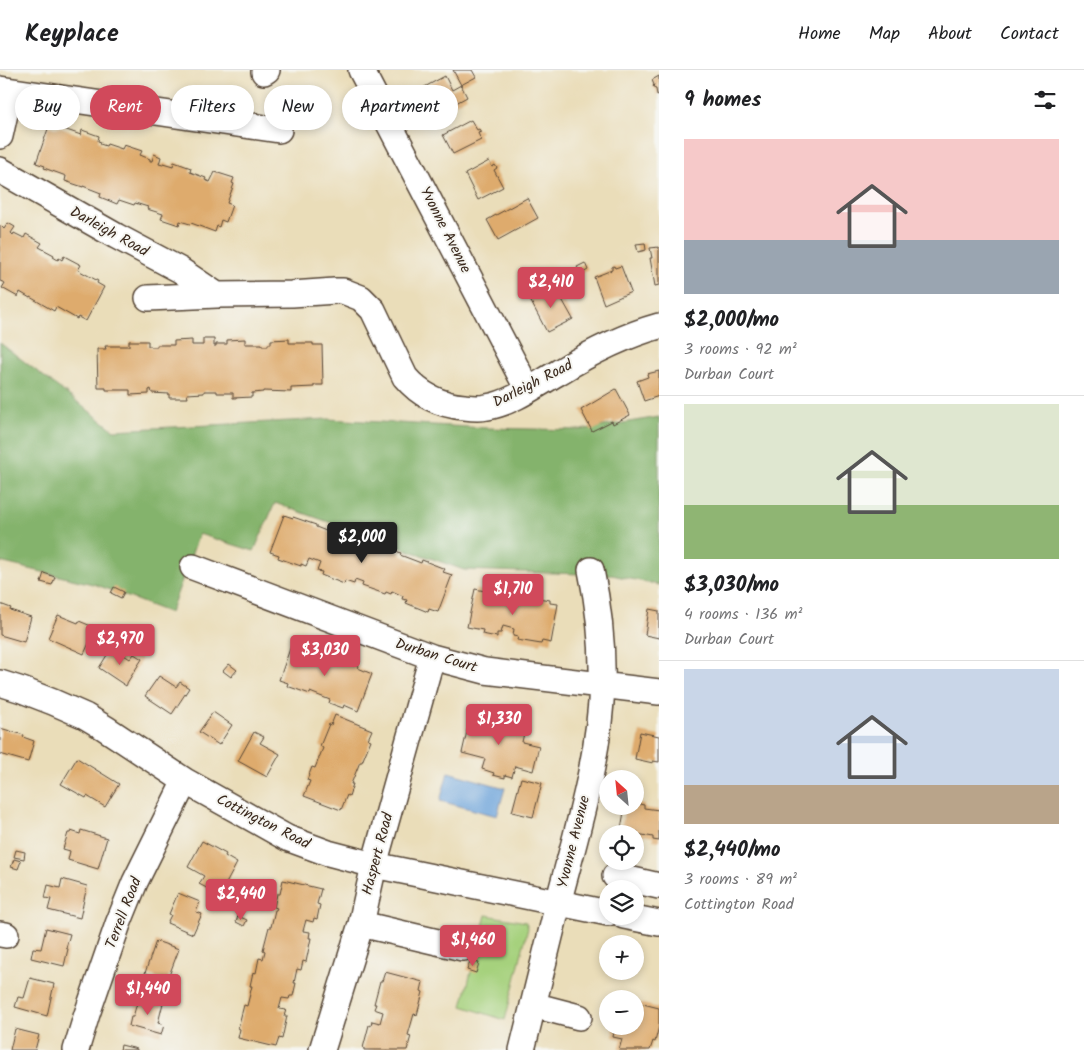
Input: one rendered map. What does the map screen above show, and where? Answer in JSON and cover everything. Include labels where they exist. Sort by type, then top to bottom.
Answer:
[{"type":"street","name":"Yvonne Avenue","points":[[361,70],[528,390]]},
{"type":"street","points":[[0,136],[5,90],[264,128]]},
{"type":"street","name":"Darleigh Road","points":[[0,170],[180,270],[217,295]]},
{"type":"street","name":"Darleigh Road","points":[[148,298],[343,292],[361,298],[373,310],[405,377],[412,385],[432,400],[453,406],[477,408],[500,404],[601,348],[659,326]]},
{"type":"street","name":"Durban Court","points":[[193,567],[432,657],[485,671],[659,692]]},
{"type":"street","name":"Yvonne Avenue","points":[[522,1050],[588,784],[597,732],[602,685],[602,644],[591,570]]},
{"type":"street","name":"Haspert Road","points":[[322,1050],[360,924],[374,865],[432,657]]},
{"type":"street","name":"Cottington Road","points":[[0,683],[30,693],[85,716],[185,782],[287,838],[328,853],[374,865],[599,911]]},
{"type":"street","name":"Terrell Road","points":[[76,1050],[118,924],[135,882],[185,782]]},
{"type":"street","points":[[615,876],[659,886]]},
{"type":"street","points":[[644,920],[659,923]]},
{"type":"street","points":[[360,924],[463,948]]},
{"type":"street","points":[[533,1005],[579,1017]]},
{"type":"green space","points":[[0,343],[114,430],[328,419],[486,428],[580,430],[659,417],[659,585],[612,575],[464,570],[275,503],[254,551],[199,534],[170,613],[97,585],[0,562]]},
{"type":"green space","points":[[486,915],[526,922],[528,928],[505,1020],[462,1006]]},
{"type":"water","points":[[448,772],[505,788],[497,816],[440,801]]},
{"type":"building","points":[[453,70],[472,70],[476,77],[461,85]]},
{"type":"building","points":[[445,76],[450,85],[428,85]]},
{"type":"building","points":[[659,76],[659,94],[657,95],[652,80]]},
{"type":"building","points":[[461,85],[467,97],[458,102],[458,87]]},
{"type":"building","points":[[471,120],[477,130],[479,129],[481,132],[478,133],[481,140],[453,154],[443,135],[452,130],[458,130],[458,127]]},
{"type":"building","points":[[48,130],[67,130],[81,135],[82,130],[99,136],[98,141],[101,142],[100,144],[106,146],[107,144],[122,149],[124,145],[142,151],[140,155],[150,159],[150,161],[152,161],[154,154],[161,157],[159,164],[163,165],[163,163],[173,166],[174,162],[191,168],[190,172],[206,178],[205,180],[210,182],[215,172],[234,178],[232,183],[234,184],[227,203],[232,205],[226,222],[221,220],[215,232],[191,223],[180,221],[179,225],[161,219],[163,214],[147,209],[148,207],[119,200],[117,204],[100,197],[101,193],[65,181],[66,176],[36,163]]},
{"type":"building","points":[[489,161],[492,167],[495,165],[497,168],[494,170],[503,187],[478,200],[465,174]]},
{"type":"building","points":[[527,198],[538,218],[498,240],[487,220]]},
{"type":"building","points":[[8,223],[15,227],[11,233],[13,235],[14,233],[24,238],[26,234],[42,243],[39,247],[54,255],[53,257],[58,260],[59,258],[62,260],[64,256],[81,265],[78,270],[98,281],[97,283],[104,287],[86,321],[78,317],[77,319],[56,307],[54,311],[20,292],[18,297],[2,288],[5,283],[0,281],[0,225],[4,229]]},
{"type":"building","points":[[645,243],[646,250],[638,252],[636,244]]},
{"type":"building","points":[[659,247],[659,285],[655,286],[650,248]]},
{"type":"building","points":[[585,263],[588,270],[581,274],[577,267]]},
{"type":"building","points":[[614,266],[615,268],[621,266],[631,292],[604,304],[594,277],[612,270]]},
{"type":"building","points":[[554,285],[573,319],[547,332],[529,298]]},
{"type":"building","points":[[203,339],[214,339],[214,346],[216,344],[227,344],[227,340],[245,339],[245,344],[262,344],[262,346],[271,344],[271,340],[289,339],[289,343],[322,345],[323,385],[291,388],[291,392],[263,391],[252,393],[252,397],[233,398],[233,393],[217,393],[217,391],[187,394],[188,398],[169,398],[169,394],[152,393],[151,389],[149,394],[130,395],[130,390],[98,388],[97,349],[106,349],[105,346],[129,346],[129,341],[148,341],[148,346],[151,347],[174,345],[174,341],[192,340],[192,345],[203,345]]},
{"type":"building","points":[[659,371],[659,396],[644,401],[637,381],[648,377],[647,374]]},
{"type":"building","points":[[616,389],[630,415],[613,424],[612,421],[592,431],[581,410]]},
{"type":"building","points":[[284,515],[316,525],[316,527],[336,535],[337,533],[360,541],[359,544],[366,547],[368,543],[377,547],[378,544],[421,563],[422,560],[445,569],[443,572],[452,575],[438,612],[429,609],[428,612],[406,603],[407,600],[402,599],[403,596],[392,591],[391,594],[386,592],[385,594],[362,586],[363,583],[355,580],[354,584],[345,581],[344,584],[321,575],[322,572],[317,571],[320,563],[309,559],[306,566],[301,564],[301,566],[278,558],[279,555],[270,552]]},
{"type":"building","points":[[44,573],[55,577],[52,585],[41,582]]},
{"type":"building","points":[[114,587],[124,592],[121,598],[111,593]]},
{"type":"building","points":[[475,589],[490,592],[491,589],[505,592],[504,594],[525,598],[526,596],[550,600],[550,603],[558,604],[551,643],[542,641],[541,644],[517,640],[518,637],[513,636],[514,629],[503,626],[501,633],[497,633],[497,637],[482,634],[483,630],[467,627]]},
{"type":"building","points":[[0,604],[11,608],[10,610],[31,617],[24,642],[0,635]]},
{"type":"building","points":[[649,609],[659,611],[659,638],[645,635]]},
{"type":"building","points":[[58,615],[96,628],[84,654],[48,638]]},
{"type":"building","points":[[292,643],[302,646],[303,644],[326,652],[324,655],[344,663],[345,661],[359,666],[358,668],[372,674],[358,711],[344,705],[343,708],[329,703],[330,700],[287,686],[288,683],[279,680]]},
{"type":"building","points":[[112,647],[130,659],[134,654],[142,659],[126,686],[99,668]]},
{"type":"building","points":[[229,664],[237,670],[231,677],[223,671]]},
{"type":"building","points":[[159,676],[176,687],[180,682],[189,688],[172,714],[145,696]]},
{"type":"building","points":[[213,712],[232,725],[219,745],[199,732]]},
{"type":"building","points":[[482,712],[503,718],[501,727],[520,730],[520,732],[524,733],[522,742],[539,746],[533,771],[515,766],[512,777],[505,775],[505,778],[493,775],[494,773],[482,769],[485,759],[462,753],[470,718],[479,721]]},
{"type":"building","points":[[335,715],[372,730],[368,739],[371,740],[351,784],[353,784],[349,796],[347,795],[341,810],[304,796],[310,781],[307,780],[312,767],[315,768],[323,748],[320,746]]},
{"type":"building","points":[[0,728],[24,735],[23,737],[34,741],[28,762],[0,754]]},
{"type":"building","points":[[254,732],[264,737],[260,743],[280,754],[267,777],[238,761]]},
{"type":"building","points":[[640,732],[659,736],[659,762],[653,761],[653,763],[635,759]]},
{"type":"building","points":[[77,758],[119,784],[105,807],[61,784]]},
{"type":"building","points":[[521,778],[542,783],[533,817],[512,812]]},
{"type":"building","points":[[644,808],[659,810],[659,841],[653,840],[653,837],[644,835],[644,825],[622,825],[623,815],[644,815]]},
{"type":"building","points":[[81,830],[107,838],[98,869],[68,860],[70,851],[63,849],[68,833],[71,831],[80,834]]},
{"type":"building","points":[[202,841],[226,854],[225,856],[237,863],[220,895],[199,884],[204,876],[188,867]]},
{"type":"building","points":[[16,850],[25,852],[24,859],[14,857]]},
{"type":"building","points":[[14,859],[21,861],[18,869],[11,867]]},
{"type":"building","points":[[62,879],[87,886],[80,918],[48,910],[51,899],[45,898],[48,885],[60,888]]},
{"type":"building","points":[[283,880],[321,889],[317,904],[320,905],[317,919],[314,918],[313,922],[306,920],[303,931],[310,932],[309,938],[311,938],[306,962],[303,961],[301,970],[297,969],[293,996],[290,996],[289,999],[282,998],[279,1009],[286,1010],[284,1016],[287,1016],[282,1039],[279,1038],[276,1047],[238,1038],[240,1029],[238,1028],[244,1005],[247,1006],[253,972],[256,973],[259,958],[263,959],[265,951],[263,950],[269,927],[271,927],[277,908],[274,907],[277,894],[280,894]]},
{"type":"building","points":[[178,893],[200,902],[196,912],[202,914],[193,934],[167,923]]},
{"type":"building","points":[[238,916],[247,920],[244,926],[236,922]]},
{"type":"building","points":[[46,928],[70,934],[64,966],[31,958],[33,948],[41,949]]},
{"type":"building","points":[[156,941],[179,949],[167,981],[145,973]]},
{"type":"building","points":[[470,961],[479,963],[476,973],[467,970]]},
{"type":"building","points":[[385,972],[423,982],[421,991],[423,992],[417,1015],[414,1014],[408,1035],[411,1036],[407,1050],[364,1050],[363,1048],[369,1025],[371,1026],[372,1021],[380,1023],[383,1012],[374,1009],[376,1004],[374,1004],[380,981],[382,981]]},
{"type":"building","points":[[30,978],[54,984],[47,1016],[15,1007],[18,997],[24,998]]},
{"type":"building","points":[[139,996],[163,1003],[158,1023],[164,1025],[161,1035],[129,1026]]},
{"type":"building","points":[[644,1004],[659,1008],[659,1026],[655,1042],[653,1041],[650,1050],[619,1050],[622,1039],[613,1037],[613,1035],[644,1035]]},
{"type":"building","points":[[15,1029],[39,1035],[35,1050],[10,1050]]},
{"type":"building","points":[[121,1045],[137,1049],[137,1050],[120,1050]]}]
